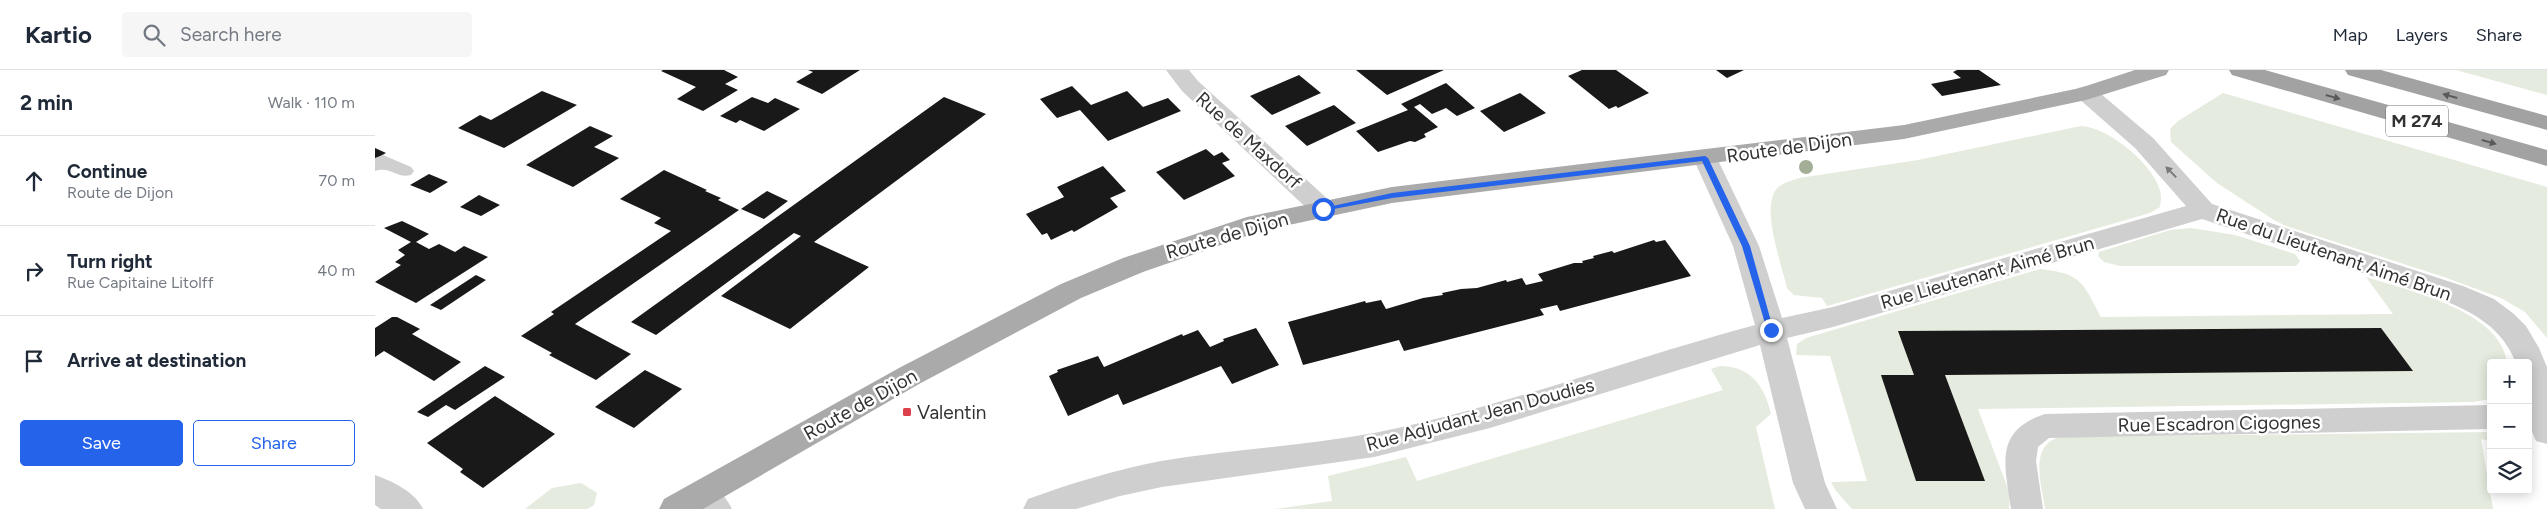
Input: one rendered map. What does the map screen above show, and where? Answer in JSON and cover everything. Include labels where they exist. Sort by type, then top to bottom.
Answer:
[{"type":"highway","name":"M 274","points":[[2240,70],[2547,158]]},
{"type":"highway","name":"M 274","points":[[2356,70],[2547,123]]},
{"type":"main road","name":"Route de Dijon","points":[[697,504],[909,376],[1071,291],[1133,265],[1256,223],[1392,196],[1904,132],[1996,114],[2086,93],[2153,72]]},
{"type":"street","name":"Rue de Maxdorf","points":[[1177,70],[1190,86],[1323,209]]},
{"type":"street","name":"Rue du Lieutenant Aimé Brun","points":[[2086,93],[2144,143],[2203,210],[2453,293],[2487,309],[2518,336],[2531,360],[2539,421]]},
{"type":"street","points":[[1705,158],[1746,246],[1771,330],[1809,483],[1821,509]]},
{"type":"street","name":"Rue Lieutenant Aimé Brun","points":[[1771,330],[1833,317],[2203,210]]},
{"type":"street","name":"Rue Adjudant Jean Doudies","points":[[1039,509],[1057,501],[1109,486],[1199,468],[1293,458],[1374,445],[1437,430],[1771,330]]},
{"type":"street","name":"Rue Escadron Cigognes","points":[[2027,509],[2019,457],[2023,442],[2031,430],[2045,426],[2487,417]]},
{"type":"street","points":[[375,488],[407,509]]},
{"type":"lane","points":[[375,165],[383,161],[405,171]]},
{"type":"shaded area","points":[[2456,70],[2547,70],[2547,95]]},
{"type":"shaded area","points":[[2223,93],[2547,187],[2547,338],[2525,312],[2501,298],[2441,276],[2286,226],[2217,183],[2171,142],[2170,129],[2178,121]]},
{"type":"shaded area","points":[[2081,126],[2103,132],[2138,157],[2147,167],[2159,188],[2161,195],[2160,207],[2150,213],[1827,306],[1822,298],[1794,295],[1787,288],[1774,239],[1771,212],[1775,191],[1783,184],[1799,178],[1918,160]]},
{"type":"shaded area","points":[[2191,228],[2235,235],[2295,254],[2300,261],[2296,266],[2120,266],[2104,262],[2098,256],[2099,252],[2170,230]]},
{"type":"shaded area","points":[[2040,269],[2065,274],[2079,281],[2101,317],[2393,314],[2366,277],[2427,296],[2471,316],[2489,329],[2501,345],[2506,359],[2487,359],[2487,400],[2473,402],[1978,409],[2010,494],[2009,509],[1852,509],[1836,491],[1831,482],[1867,481],[1830,356],[1796,355],[1797,344],[1806,338]]},
{"type":"shaded area","points":[[1720,366],[1731,367],[1748,374],[1755,380],[1765,395],[1771,414],[1756,427],[1775,509],[1275,509],[1332,501],[1328,476],[1406,457],[1417,481],[1723,390],[1711,369]]},
{"type":"shaded area","points":[[2487,432],[2487,440],[2481,439],[2487,474],[2487,494],[2490,494],[2493,509],[2045,509],[2040,478],[2040,457],[2050,441],[2060,437]]},
{"type":"shaded area","points":[[581,483],[597,493],[594,505],[587,509],[525,509],[552,488]]},
{"type":"building","points":[[724,70],[738,77],[725,84],[738,90],[703,111],[677,99],[696,87],[661,71]]},
{"type":"building","points":[[808,70],[860,70],[822,94],[796,82],[813,72]]},
{"type":"building","points":[[1356,70],[1444,70],[1387,95]]},
{"type":"building","points":[[1582,70],[1616,70],[1649,93],[1618,108],[1616,106],[1609,109],[1568,76]]},
{"type":"building","points":[[1716,70],[1744,70],[1727,78]]},
{"type":"building","points":[[1957,70],[1979,70],[2001,85],[1942,96],[1931,84],[1961,78],[1953,72]]},
{"type":"building","points":[[1299,75],[1321,93],[1272,115],[1250,96]]},
{"type":"building","points":[[1446,83],[1475,108],[1457,116],[1446,108],[1432,114],[1420,104],[1414,107],[1438,127],[1424,134],[1426,137],[1415,142],[1410,141],[1378,152],[1356,131],[1408,110],[1401,104]]},
{"type":"building","points":[[1072,86],[1091,105],[1127,91],[1143,107],[1168,98],[1181,111],[1108,141],[1080,110],[1057,118],[1040,99]]},
{"type":"building","points":[[542,91],[577,105],[504,148],[458,128],[480,115],[491,120]]},
{"type":"building","points":[[1520,93],[1546,113],[1504,132],[1480,111]]},
{"type":"building","points":[[752,97],[768,103],[775,98],[800,109],[764,131],[740,120],[736,123],[720,116]]},
{"type":"building","points":[[944,97],[986,114],[814,242],[869,267],[790,329],[721,296],[801,236],[794,233],[656,335],[631,322]]},
{"type":"building","points":[[1334,105],[1356,123],[1307,146],[1285,126]]},
{"type":"building","points":[[590,126],[613,136],[594,147],[619,158],[573,187],[526,165]]},
{"type":"building","points":[[375,148],[386,153],[375,159]]},
{"type":"building","points":[[1206,149],[1214,156],[1222,152],[1230,160],[1222,163],[1235,176],[1184,200],[1156,172]]},
{"type":"building","points":[[1103,166],[1126,191],[1110,198],[1118,207],[1074,232],[1072,230],[1051,240],[1047,233],[1042,235],[1026,214],[1064,197],[1057,187]]},
{"type":"building","points":[[664,170],[707,190],[705,191],[721,198],[718,200],[739,210],[575,324],[631,354],[596,380],[549,355],[552,353],[521,336],[554,314],[551,312],[671,231],[654,223],[661,218],[620,199]]},
{"type":"building","points":[[429,174],[448,182],[430,193],[410,185]]},
{"type":"building","points":[[767,191],[788,201],[764,219],[741,209]]},
{"type":"building","points":[[479,195],[500,205],[481,216],[460,207]]},
{"type":"building","points":[[402,221],[429,234],[416,242],[429,249],[439,244],[455,252],[464,246],[488,257],[416,303],[375,282],[401,265],[395,262],[405,255],[398,250],[411,242],[384,228]]},
{"type":"building","points":[[1654,240],[1656,242],[1665,240],[1691,276],[1560,311],[1557,305],[1540,309],[1544,315],[1404,351],[1399,340],[1303,365],[1288,322],[1365,301],[1366,303],[1381,300],[1386,309],[1423,298],[1443,295],[1442,293],[1477,288],[1506,280],[1507,282],[1522,278],[1526,285],[1543,281],[1538,274],[1574,263],[1583,263],[1582,261],[1594,258],[1593,256],[1612,251],[1614,253]]},
{"type":"building","points":[[476,275],[486,280],[441,310],[430,305]]},
{"type":"building","points":[[392,317],[397,317],[420,329],[412,334],[461,362],[434,381],[384,351],[375,357],[375,328]]},
{"type":"building","points":[[1256,328],[1279,365],[1232,384],[1221,366],[1123,405],[1118,394],[1068,416],[1049,376],[1058,372],[1057,370],[1098,356],[1104,367],[1182,334],[1183,336],[1198,330],[1210,347],[1224,341],[1223,339]]},
{"type":"building","points":[[2381,328],[2413,371],[1945,375],[1985,481],[1916,481],[1881,375],[1914,375],[1898,331]]},
{"type":"building","points":[[485,366],[505,377],[455,410],[446,405],[428,417],[417,412]]},
{"type":"building","points":[[645,370],[682,389],[634,428],[595,407]]},
{"type":"building","points":[[495,396],[555,434],[483,488],[460,472],[463,469],[427,443]]},
{"type":"place","name":"Valentin","points":[[907,412]]},
{"type":"route","points":[[1323,209],[1392,196],[1705,158],[1713,179],[1746,246],[1771,330]]}]
